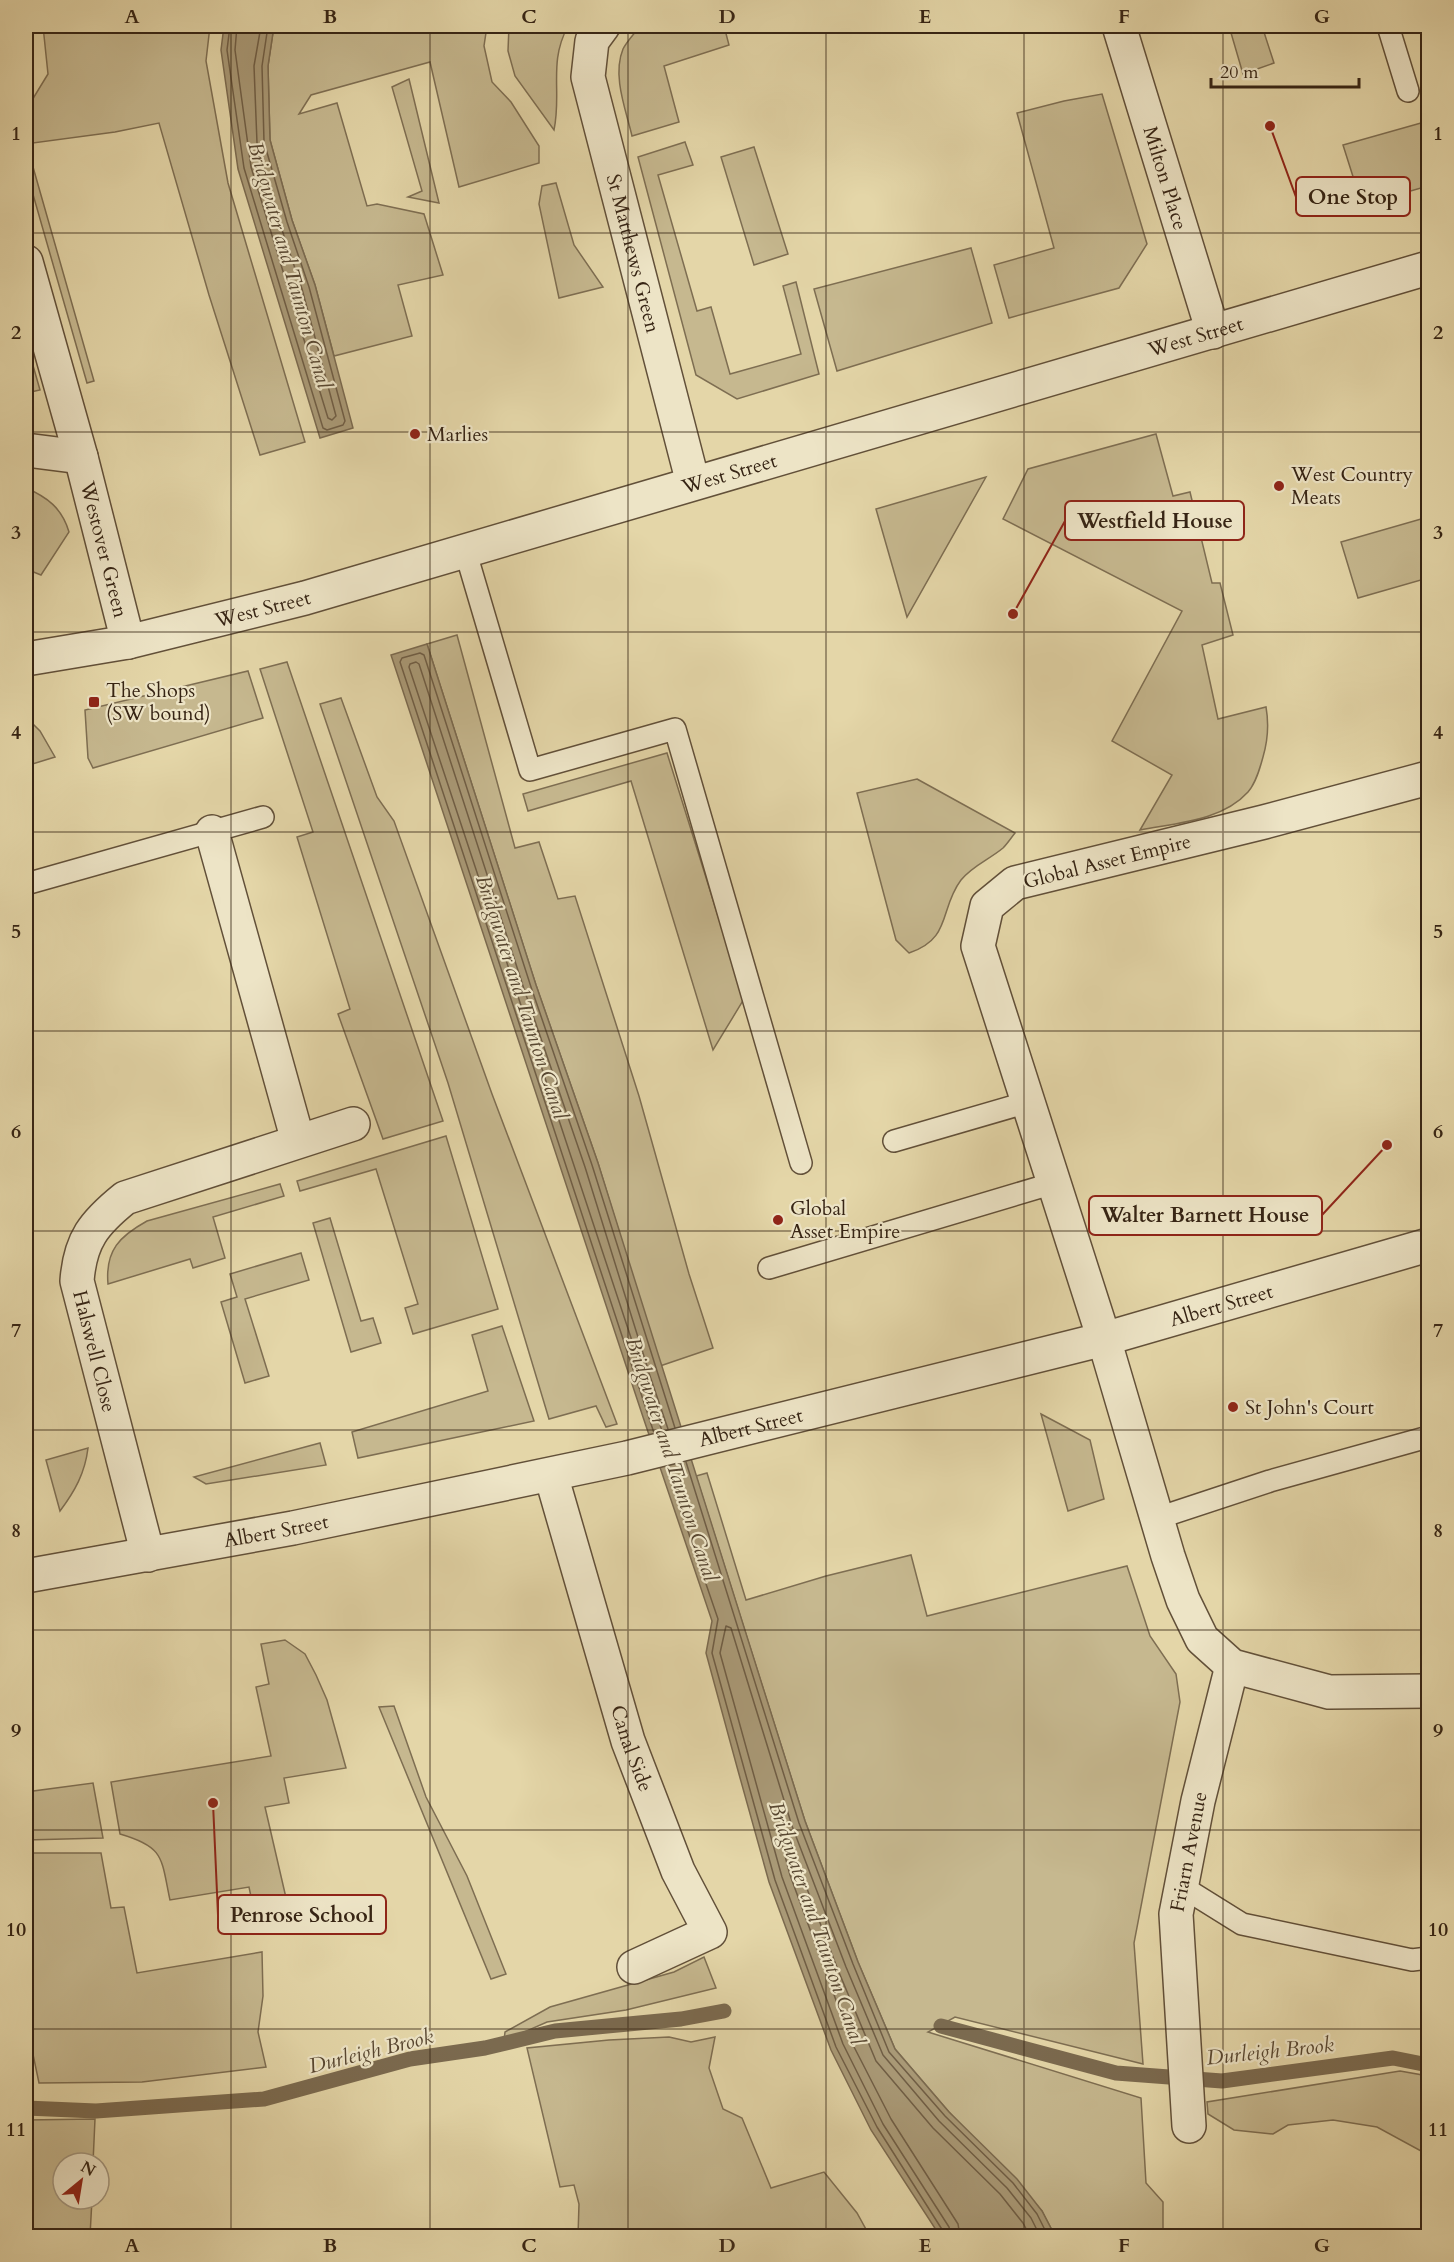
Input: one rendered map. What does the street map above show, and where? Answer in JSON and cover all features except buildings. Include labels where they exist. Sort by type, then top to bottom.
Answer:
[{"type":"street","name":"St Matthews Green","points":[[603,26],[592,41],[588,77],[693,483]]},
{"type":"street","name":"Milton Place","points":[[1119,26],[1213,332]]},
{"type":"street","name":"Westover Green","points":[[26,262],[81,457],[128,642]]},
{"type":"street","name":"West Street","points":[[26,659],[128,642],[305,598],[1428,268]]},
{"type":"street","name":"Westover Green","points":[[26,450],[81,457]]},
{"type":"street","name":"Global Asset Empire","points":[[1104,1339],[978,946],[987,906],[1015,883],[1264,822],[1428,778]]},
{"type":"street","points":[[212,832],[298,1142]]},
{"type":"street","name":"Halswell Close","points":[[148,1555],[78,1281],[79,1264],[90,1232],[101,1217],[125,1198],[353,1124]]},
{"type":"street","name":"Albert Street","points":[[26,1576],[148,1555],[627,1458],[1104,1339],[1428,1245]]},
{"type":"street","points":[[1104,1339],[1183,1600],[1202,1639],[1232,1666],[1329,1692],[1428,1691]]},
{"type":"street","name":"Canal Side","points":[[551,1475],[628,1741],[678,1871],[710,1932],[634,1966]]},
{"type":"street","name":"Friarn Avenue","points":[[1189,2126],[1176,1914],[1198,1801],[1232,1666]]},
{"type":"lane","points":[[1388,26],[1408,91]]},
{"type":"lane","points":[[465,550],[530,770],[675,729],[801,1163]]},
{"type":"lane","points":[[26,884],[263,817]]},
{"type":"lane","points":[[894,1141],[1028,1102]]},
{"type":"lane","points":[[769,1268],[1054,1183]]},
{"type":"lane","points":[[1158,1518],[1270,1481],[1428,1437]]},
{"type":"lane","points":[[1181,1886],[1242,1924],[1412,1960],[1428,1958]]},
{"type":"shaded area","points":[[43,26],[210,26],[206,61],[228,183],[305,442],[260,455],[209,295],[159,123],[115,132],[33,143],[26,110],[48,74]]},
{"type":"shaded area","points":[[274,26],[487,26],[484,46],[492,82],[511,102],[539,146],[539,163],[459,187],[430,62],[311,95],[299,114],[337,103],[367,206],[377,204],[424,214],[443,275],[398,285],[412,336],[334,356],[315,285],[292,220],[270,140],[268,66]]},
{"type":"shaded area","points":[[509,26],[568,26],[558,53],[554,130],[515,76],[508,51]]},
{"type":"shaded area","points":[[640,26],[724,26],[729,45],[664,66],[679,122],[632,136],[621,93],[619,70],[623,49]]},
{"type":"shaded area","points":[[1229,26],[1262,26],[1274,63],[1243,74]]},
{"type":"shaded area","points":[[409,79],[439,203],[408,197],[422,191],[392,87]]},
{"type":"shaded area","points":[[1102,94],[1147,244],[1119,288],[1009,318],[994,265],[1054,248],[1017,113]]},
{"type":"shaded area","points":[[1428,121],[1428,186],[1362,205],[1343,145]]},
{"type":"shaded area","points":[[685,142],[693,165],[658,175],[697,311],[711,307],[730,374],[801,354],[783,286],[796,282],[819,374],[737,399],[696,375],[638,157]]},
{"type":"shaded area","points":[[754,147],[788,254],[754,265],[721,157]]},
{"type":"shaded area","points":[[33,167],[94,381],[87,383],[26,170]]},
{"type":"shaded area","points":[[556,183],[574,245],[603,287],[559,298],[539,204],[542,186]]},
{"type":"shaded area","points":[[971,248],[992,323],[837,371],[814,289]]},
{"type":"shaded area","points":[[26,341],[40,390],[26,393]]},
{"type":"shaded area","points":[[1156,434],[1173,496],[1190,492],[1212,583],[1220,583],[1233,635],[1202,645],[1218,719],[1266,707],[1268,732],[1259,771],[1251,788],[1237,802],[1212,815],[1183,823],[1140,830],[1172,775],[1112,741],[1182,611],[1003,519],[1028,469]]},
{"type":"shaded area","points":[[986,477],[907,617],[876,509]]},
{"type":"shaded area","points":[[26,488],[53,504],[62,516],[69,532],[41,575],[26,569]]},
{"type":"shaded area","points":[[1428,517],[1428,578],[1358,598],[1341,542]]},
{"type":"shaded area","points":[[457,635],[515,848],[539,842],[558,899],[575,896],[639,1096],[689,1274],[713,1348],[660,1366],[598,1163],[536,985],[427,644]]},
{"type":"shaded area","points":[[287,662],[443,1121],[383,1139],[338,1014],[350,1009],[297,837],[313,832],[260,669]]},
{"type":"shaded area","points":[[248,671],[263,718],[93,768],[88,758],[85,710]]},
{"type":"shaded area","points":[[341,698],[377,797],[394,821],[492,1094],[617,1424],[606,1427],[596,1406],[549,1419],[448,1083],[320,704]]},
{"type":"shaded area","points":[[33,724],[40,731],[55,757],[26,766],[26,725]]},
{"type":"shaded area","points":[[667,753],[744,999],[713,1050],[631,781],[528,811],[523,794]]},
{"type":"shaded area","points":[[917,779],[1015,833],[1003,848],[961,880],[954,891],[939,931],[923,947],[909,953],[896,940],[857,793]]},
{"type":"shaded area","points":[[446,1136],[498,1309],[413,1334],[405,1308],[418,1304],[376,1169],[300,1191],[297,1181]]},
{"type":"shaded area","points":[[280,1184],[284,1196],[213,1217],[225,1258],[193,1268],[190,1259],[108,1284],[109,1262],[116,1245],[129,1232],[147,1221]]},
{"type":"shaded area","points":[[330,1218],[361,1321],[373,1318],[381,1343],[351,1352],[313,1223]]},
{"type":"shaded area","points":[[301,1253],[309,1280],[245,1299],[269,1376],[245,1383],[221,1302],[237,1297],[230,1274]]},
{"type":"shaded area","points":[[502,1326],[534,1421],[358,1458],[352,1432],[488,1391],[472,1335]]},
{"type":"shaded area","points":[[1041,1414],[1090,1440],[1104,1499],[1068,1511]]},
{"type":"shaded area","points":[[320,1443],[326,1465],[206,1484],[194,1477]]},
{"type":"shaded area","points":[[88,1448],[78,1481],[60,1511],[46,1460]]},
{"type":"shaded area","points":[[707,1473],[746,1600],[826,1576],[911,1555],[927,1616],[1127,1566],[1150,1636],[1176,1674],[1180,1702],[1134,1943],[1143,2064],[955,2017],[928,2032],[1141,2098],[1146,2183],[1163,2202],[1163,2236],[1055,2236],[1042,2211],[949,2112],[895,2049],[858,1962],[805,1821],[696,1476]]},
{"type":"shaded area","points":[[285,1640],[305,1654],[316,1675],[327,1700],[346,1768],[284,1778],[289,1803],[265,1807],[287,1902],[254,1911],[249,1887],[170,1900],[165,1874],[158,1856],[146,1844],[120,1834],[111,1782],[271,1756],[256,1687],[269,1684],[261,1644]]},
{"type":"shaded area","points":[[394,1706],[426,1797],[467,1876],[506,1974],[491,1979],[379,1707]]},
{"type":"shaded area","points":[[93,1783],[103,1838],[26,1840],[26,1792]]},
{"type":"shaded area","points":[[26,1853],[101,1853],[111,1908],[124,1907],[137,1973],[262,1952],[263,1996],[258,2032],[266,2067],[142,2082],[39,2083],[26,2021],[26,1920],[31,1919],[26,1893]]},
{"type":"shaded area","points":[[704,1957],[716,1988],[626,2010],[547,2022],[504,2041],[505,2032],[550,2007],[674,1972]]},
{"type":"shaded area","points":[[669,2037],[691,2042],[715,2037],[709,2068],[723,2109],[742,2118],[771,2188],[824,2172],[857,2213],[868,2233],[866,2236],[578,2236],[579,2204],[574,2185],[560,2187],[527,2048]]},
{"type":"shaded area","points":[[1400,2071],[1428,2076],[1428,2141],[1421,2151],[1377,2127],[1333,2120],[1288,2125],[1273,2134],[1234,2130],[1208,2114],[1207,2102]]},
{"type":"shaded area","points":[[95,2119],[94,2151],[51,2151],[51,2211],[91,2211],[90,2236],[26,2236],[26,2120]]},
{"type":"water","name":"Bridgwater and Taunton Canal","points":[[224,26],[274,26],[268,66],[270,140],[292,220],[315,285],[353,428],[320,438],[238,169],[221,50]]},
{"type":"water","name":"Bridgwater and Taunton Canal","points":[[427,644],[536,985],[598,1163],[805,1821],[858,1962],[895,2049],[949,2112],[1017,2179],[1042,2211],[1055,2236],[940,2236],[871,2130],[831,2050],[769,1882],[737,1767],[706,1653],[712,1621],[391,655]]},
{"type":"waterway","name":"Durleigh Brook","points":[[26,2108],[96,2111],[264,2099],[410,2059],[485,2048],[555,2031],[681,2019],[724,2011]]},
{"type":"waterway","name":"Durleigh Brook","points":[[941,2026],[1116,2073],[1222,2081],[1393,2058],[1428,2065]]},
{"type":"place","name":"One Stop","points":[[1270,126]]},
{"type":"place","name":"Marlies","points":[[415,434]]},
{"type":"place","name":"West Country Meats","points":[[1279,486]]},
{"type":"place","name":"Westfield House","points":[[1013,614]]},
{"type":"place","name":"The Shops (SW bound)","points":[[94,702]]},
{"type":"place","name":"Walter Barnett House","points":[[1387,1145]]},
{"type":"place","name":"Global Asset Empire","points":[[778,1220]]},
{"type":"place","name":"St John's Court","points":[[1233,1407]]},
{"type":"place","name":"Penrose School","points":[[213,1803]]}]
